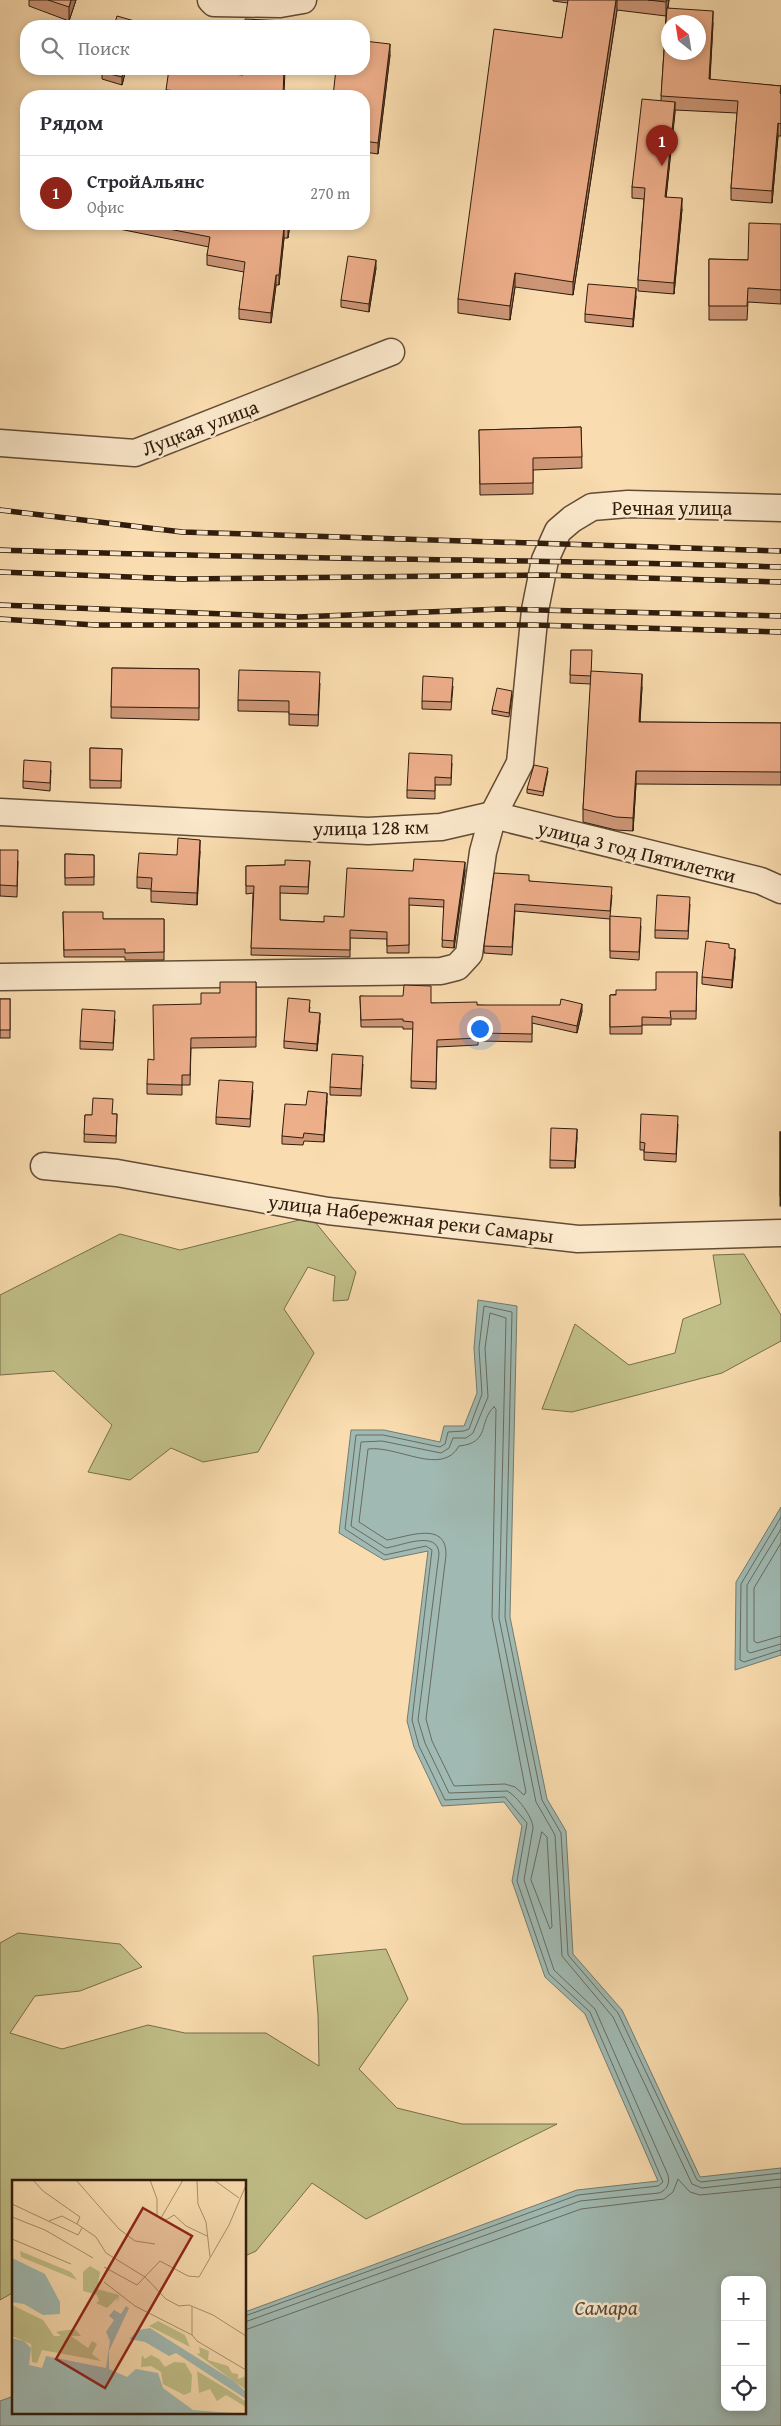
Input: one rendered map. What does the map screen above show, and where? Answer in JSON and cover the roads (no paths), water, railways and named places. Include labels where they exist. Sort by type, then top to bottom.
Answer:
[{"type":"street","points":[[211,0],[214,3],[288,1]]},
{"type":"street","name":"Луцкая улица","points":[[0,443],[135,454],[391,352]]},
{"type":"street","name":"Речная улица","points":[[493,815],[520,763],[535,610],[550,544],[558,531],[572,519],[592,507],[628,504],[781,508]]},
{"type":"street","name":"улица 128 км","points":[[0,812],[368,831],[441,827],[493,815]]},
{"type":"street","points":[[0,977],[441,971],[457,967],[468,954],[483,852],[493,815]]},
{"type":"street","name":"улица 3 год Пятилетки","points":[[493,815],[761,881],[781,890]]},
{"type":"street","name":"улица Набережная реки Самары","points":[[44,1166],[117,1173],[328,1211],[578,1239],[781,1233]]},
{"type":"water","name":"Самара","points":[[478,1300],[517,1306],[510,1617],[547,1799],[566,1831],[573,1954],[622,2010],[700,2177],[781,2168],[781,2426],[0,2426],[0,2401],[12,2397],[12,2414],[246,2414],[246,2312],[577,2190],[658,2181],[585,2014],[545,1977],[512,1881],[522,1826],[504,1802],[442,1806],[414,1747],[407,1721],[428,1551],[384,1560],[339,1533],[351,1430],[384,1430],[440,1442],[444,1426],[464,1426],[477,1393],[474,1348]]},
{"type":"water","points":[[781,1507],[781,1655],[735,1670],[736,1582]]},
{"type":"railway","points":[[0,510],[182,532],[781,551]]},
{"type":"railway","points":[[0,550],[781,567]]},
{"type":"railway","points":[[0,572],[182,579],[542,575],[781,582]]},
{"type":"railway","points":[[0,605],[298,617],[503,609],[781,616]]},
{"type":"railway","points":[[0,619],[95,625],[534,625],[781,632]]},
{"type":"place","name":"СтройАльянс","points":[[662,166]]}]
